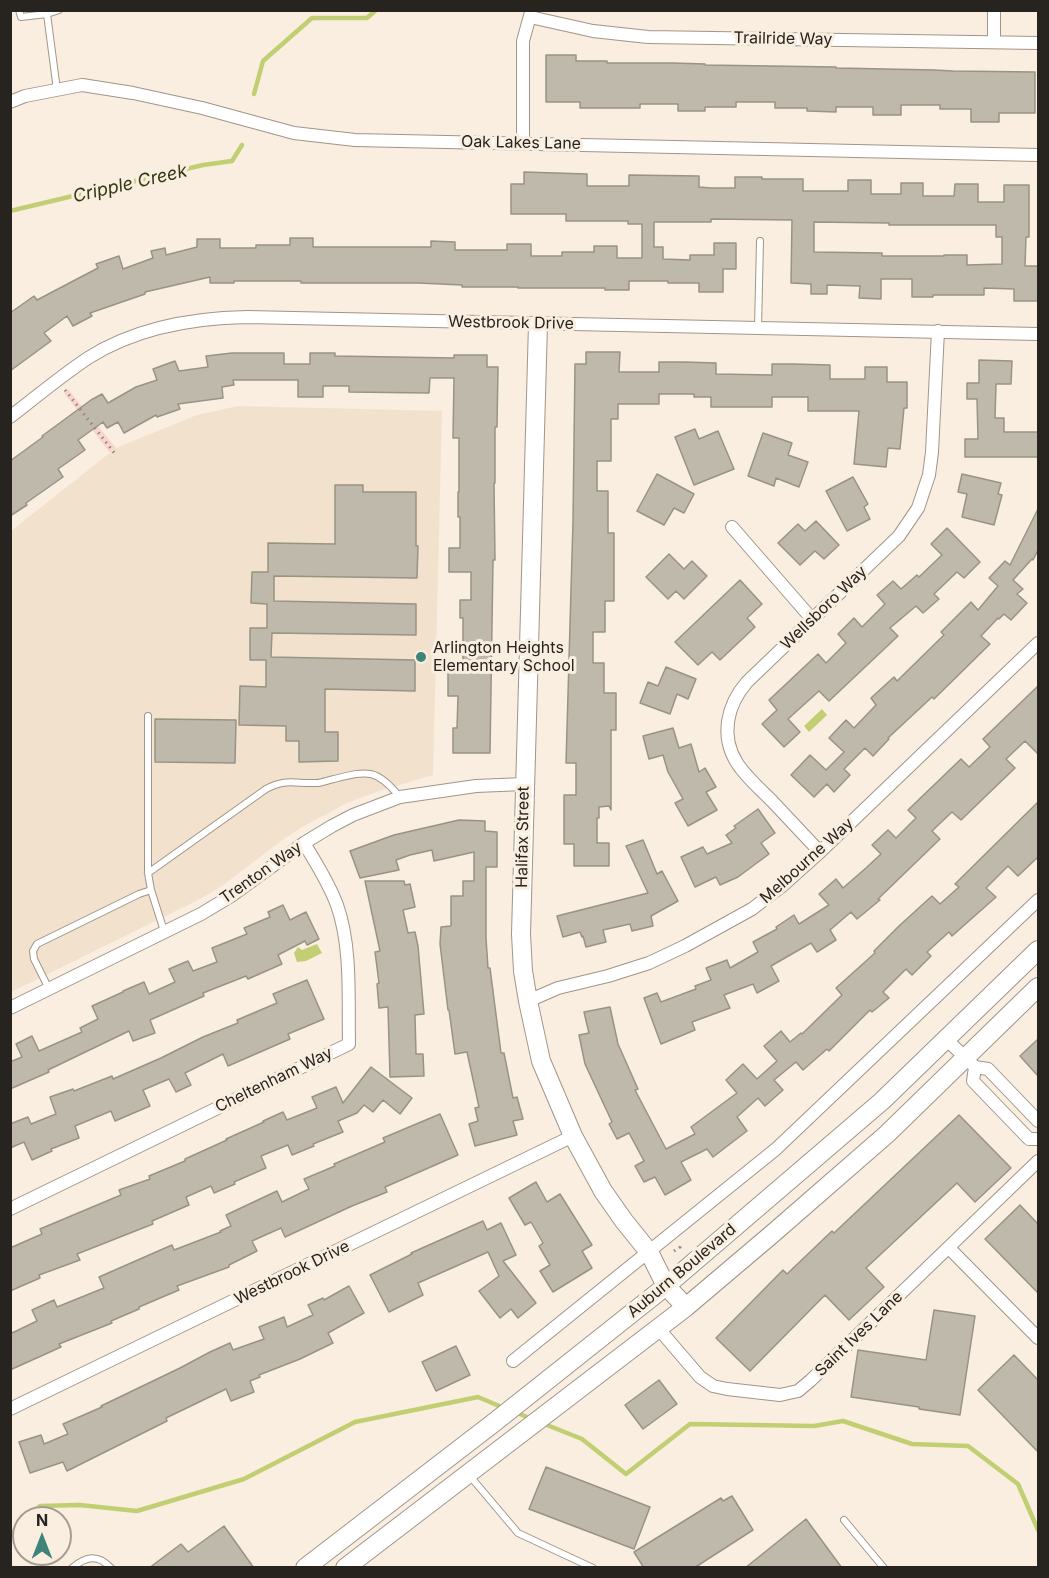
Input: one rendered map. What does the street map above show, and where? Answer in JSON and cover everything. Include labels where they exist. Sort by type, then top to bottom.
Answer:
[{"type":"main road","name":"Halifax Street","points":[[538,324],[524,784],[521,934],[523,971],[541,1061],[573,1136],[603,1191],[649,1252],[666,1286],[686,1307]]},
{"type":"main road","name":"Auburn Boulevard","points":[[305,1568],[666,1286],[882,1101],[1038,950]]},
{"type":"main road","name":"Auburn Boulevard","points":[[354,1563],[686,1307],[970,1062],[1038,987]]},
{"type":"street","points":[[994,10],[994,42]]},
{"type":"street","points":[[523,143],[523,41],[530,14]]},
{"type":"street","name":"Trailride Way","points":[[530,14],[593,31],[648,37],[1038,43]]},
{"type":"street","name":"Oak Lakes Lane","points":[[10,102],[25,96],[82,85],[202,108],[294,133],[345,139],[1038,155]]},
{"type":"street","name":"Westbrook Drive","points":[[10,417],[57,380],[109,346],[159,328],[218,317],[1038,334]]},
{"type":"street","name":"Wellsboro Way","points":[[820,852],[738,764],[727,733],[730,710],[740,690],[899,536],[918,508],[929,475],[932,452],[938,332]]},
{"type":"street","points":[[732,528],[812,619]]},
{"type":"street","name":"Melbourne Way","points":[[528,1001],[558,988],[649,963],[752,909],[820,852],[1038,644]]},
{"type":"street","name":"Trenton Way","points":[[10,1008],[201,914],[231,896],[304,843],[353,816],[400,797],[476,786],[524,784]]},
{"type":"street","name":"Cheltenham Way","points":[[10,1209],[349,1044],[344,931],[329,886],[304,843]]},
{"type":"street","points":[[513,1361],[776,1149],[1038,900]]},
{"type":"street","points":[[946,1039],[970,1062],[988,1069],[1038,1121]]},
{"type":"street","points":[[970,1062],[973,1081],[1029,1139],[1038,1138]]},
{"type":"street","name":"Westbrook Drive","points":[[10,1409],[573,1136]]},
{"type":"street","name":"Saint Ives Lane","points":[[658,1328],[700,1377],[713,1386],[780,1395],[798,1391],[1038,1161]]},
{"type":"street","points":[[949,1248],[1038,1338]]},
{"type":"lane","points":[[19,10],[21,17],[48,14],[59,10]]},
{"type":"lane","points":[[48,14],[57,90]]},
{"type":"lane","points":[[758,328],[760,241]]},
{"type":"lane","points":[[148,716],[148,873],[164,931]]},
{"type":"lane","points":[[148,873],[276,784],[317,783],[356,773],[365,773],[386,780],[400,797]]},
{"type":"lane","points":[[50,989],[34,959],[33,951],[37,944],[151,890]]},
{"type":"lane","points":[[468,1473],[518,1533],[593,1568]]},
{"type":"lane","points":[[844,1520],[884,1568]]},
{"type":"lane","points":[[72,1568],[77,1563],[92,1557],[105,1560],[111,1568]]},
{"type":"path","points":[[57,380],[116,455]]},
{"type":"shaded area","points":[[68,389],[116,448],[110,453],[64,393]]},
{"type":"shaded area","points":[[238,406],[442,411],[433,775],[347,803],[302,827],[222,886],[200,899],[11,992],[11,531],[116,448],[197,415]]},
{"type":"shaded area","points":[[822,709],[827,715],[809,732],[804,726]]},
{"type":"shaded area","points":[[317,944],[322,953],[306,961],[297,962],[294,953],[298,947],[302,950]]},
{"type":"building","points":[[546,55],[576,55],[576,61],[607,61],[607,63],[1035,72],[1035,113],[999,113],[999,122],[971,122],[971,109],[940,109],[940,105],[901,105],[901,115],[873,115],[873,107],[836,107],[836,112],[807,111],[807,108],[775,108],[775,102],[736,102],[736,107],[705,107],[705,111],[678,111],[678,104],[640,104],[640,108],[580,108],[580,102],[546,102]]},
{"type":"building","points":[[524,172],[587,174],[587,186],[629,186],[629,175],[699,176],[699,187],[711,188],[735,188],[735,177],[803,179],[803,191],[848,191],[848,180],[871,180],[871,194],[901,194],[901,183],[923,183],[923,196],[954,196],[955,184],[978,184],[978,202],[1004,202],[1004,185],[1029,185],[1029,237],[1026,237],[1025,266],[1038,266],[1038,301],[1014,301],[1014,289],[984,288],[984,295],[912,297],[912,279],[881,279],[881,299],[859,298],[860,286],[827,285],[827,294],[811,294],[811,284],[791,283],[792,220],[711,219],[711,222],[654,222],[654,247],[663,247],[663,259],[690,260],[690,255],[714,255],[714,243],[736,243],[736,269],[723,269],[723,292],[699,292],[699,283],[668,283],[668,281],[629,281],[629,290],[605,290],[605,288],[462,287],[462,285],[419,283],[234,281],[234,283],[210,283],[210,277],[145,292],[145,294],[90,313],[92,316],[73,326],[67,316],[44,333],[51,341],[10,371],[10,313],[34,296],[37,300],[98,268],[96,264],[119,256],[123,269],[153,258],[151,251],[165,248],[166,255],[197,247],[197,239],[220,239],[220,248],[290,245],[290,238],[313,238],[313,247],[431,247],[431,241],[455,242],[455,250],[507,250],[507,244],[531,244],[531,256],[562,256],[562,252],[594,252],[594,246],[617,246],[617,258],[642,258],[642,224],[628,224],[628,221],[566,221],[566,214],[511,214],[511,184],[524,184]],"holes":[[[814,222],[889,223],[889,225],[996,225],[996,237],[1002,237],[1002,264],[967,265],[967,255],[882,256],[882,253],[814,252]]]},
{"type":"building","points":[[586,352],[620,352],[619,372],[659,372],[659,362],[716,363],[716,374],[772,375],[772,364],[830,365],[830,379],[865,379],[865,367],[887,367],[887,382],[907,382],[907,408],[904,408],[900,449],[888,448],[886,467],[854,464],[859,411],[808,411],[808,397],[772,397],[772,407],[711,407],[711,397],[694,397],[694,394],[659,394],[659,404],[618,404],[618,419],[611,419],[611,461],[597,461],[597,491],[608,491],[608,533],[614,533],[614,601],[605,601],[605,632],[593,632],[593,663],[604,663],[604,693],[616,693],[616,730],[611,730],[611,810],[609,806],[599,807],[599,818],[597,818],[597,843],[609,843],[609,866],[574,866],[574,844],[564,844],[564,795],[576,795],[576,763],[566,763],[575,364],[586,364]]},
{"type":"building","points":[[232,353],[284,353],[284,364],[310,364],[310,353],[335,353],[335,356],[454,358],[454,355],[487,355],[487,367],[498,367],[490,753],[453,753],[453,728],[457,728],[458,696],[448,696],[448,672],[463,673],[463,618],[460,618],[460,600],[471,600],[471,572],[449,572],[449,548],[460,548],[459,438],[453,438],[454,378],[430,378],[429,393],[349,392],[349,386],[323,386],[323,397],[298,397],[298,380],[233,380],[234,385],[222,387],[223,398],[178,404],[180,409],[157,417],[156,415],[124,433],[118,422],[107,428],[103,422],[78,440],[85,450],[58,469],[63,477],[10,516],[10,461],[91,400],[102,394],[108,403],[136,387],[157,380],[153,369],[175,361],[179,371],[208,367],[206,356]]},
{"type":"building","points":[[979,360],[1012,361],[1011,384],[996,384],[995,418],[1004,418],[1004,432],[1038,432],[1038,457],[965,457],[965,439],[978,439],[977,399],[967,399],[967,383],[979,383]]},
{"type":"building","points":[[695,429],[699,439],[718,431],[734,469],[694,485],[675,437]]},
{"type":"building","points":[[763,433],[792,443],[788,455],[808,462],[799,487],[776,478],[774,486],[748,476]]},
{"type":"building","points":[[657,474],[694,494],[684,513],[674,508],[664,525],[637,511]]},
{"type":"building","points":[[962,474],[1001,483],[998,494],[1002,495],[994,525],[962,517],[967,494],[958,492]]},
{"type":"building","points":[[853,477],[868,504],[864,507],[870,519],[847,531],[826,491]]},
{"type":"building","points":[[335,485],[363,485],[363,492],[416,492],[417,578],[274,576],[274,601],[416,604],[416,635],[272,633],[271,657],[415,660],[415,691],[325,689],[325,732],[338,732],[338,761],[299,762],[299,741],[286,741],[286,726],[239,725],[240,686],[266,687],[266,660],[250,660],[250,628],[267,628],[267,604],[251,603],[252,572],[268,572],[268,543],[335,544]]},
{"type":"building","points":[[1038,509],[1038,550],[1033,560],[1013,580],[1023,589],[1017,594],[1027,603],[1011,620],[1004,614],[998,618],[981,636],[990,644],[934,699],[932,697],[888,738],[873,756],[865,748],[844,769],[850,775],[834,792],[827,784],[814,797],[791,775],[810,755],[826,770],[844,752],[829,738],[846,720],[854,728],[876,705],[871,698],[894,677],[897,681],[944,635],[941,632],[971,602],[978,610],[998,586],[989,578],[1005,561],[1010,565]]},
{"type":"building","points":[[816,521],[839,545],[824,559],[815,551],[800,565],[778,543],[798,524],[805,531]]},
{"type":"building","points":[[947,528],[980,562],[964,578],[957,572],[934,594],[939,599],[923,613],[916,606],[890,628],[898,636],[829,701],[819,691],[788,719],[800,732],[784,747],[762,724],[777,710],[769,700],[818,654],[826,663],[846,643],[838,634],[854,618],[862,627],[885,604],[877,595],[893,581],[901,589],[917,575],[919,577],[942,555],[931,544]]},
{"type":"building","points":[[669,554],[684,569],[692,561],[707,576],[684,599],[676,591],[668,599],[646,577]]},
{"type":"building","points":[[740,580],[762,604],[747,618],[755,627],[720,660],[712,652],[698,665],[675,642]]},
{"type":"building","points":[[666,667],[696,679],[688,699],[677,694],[670,714],[640,703],[648,682],[658,686]]},
{"type":"building","points":[[1038,686],[1038,754],[1025,741],[1006,759],[1015,768],[961,820],[952,812],[932,831],[940,839],[878,899],[880,900],[857,919],[851,912],[830,930],[836,940],[817,952],[811,943],[771,966],[779,981],[757,993],[753,984],[724,995],[730,1008],[692,1022],[695,1030],[661,1044],[644,998],[657,993],[661,1002],[696,989],[695,986],[711,980],[706,968],[727,960],[730,968],[758,952],[753,942],[777,929],[776,927],[794,915],[799,924],[829,905],[819,894],[836,879],[843,888],[881,854],[872,845],[888,830],[896,838],[916,818],[908,810],[961,759],[969,767],[990,747],[983,739]]},
{"type":"building","points":[[155,719],[236,720],[235,763],[155,762]]},
{"type":"building","points":[[673,728],[679,748],[691,744],[699,772],[705,768],[716,787],[706,792],[717,810],[688,826],[675,803],[683,799],[668,772],[663,755],[649,759],[643,736]]},
{"type":"building","points":[[1038,802],[1038,857],[1018,876],[1008,866],[986,888],[996,897],[952,936],[949,932],[927,952],[931,956],[912,975],[906,969],[883,992],[889,998],[872,1012],[870,1010],[829,1051],[827,1049],[803,1070],[796,1062],[774,1080],[783,1090],[765,1106],[758,1098],[737,1117],[747,1131],[713,1157],[707,1149],[681,1162],[691,1180],[665,1195],[655,1177],[644,1182],[635,1166],[644,1161],[629,1133],[617,1139],[609,1124],[612,1122],[585,1064],[579,1035],[589,1033],[584,1012],[610,1007],[618,1044],[638,1089],[635,1090],[666,1149],[695,1134],[691,1127],[737,1093],[726,1080],[743,1064],[757,1079],[777,1061],[764,1046],[781,1031],[790,1042],[802,1034],[842,995],[836,988],[875,953],[874,951],[900,925],[932,896],[940,904],[959,887],[955,884]]},
{"type":"building","points":[[758,809],[775,833],[761,843],[769,854],[738,877],[720,885],[716,877],[695,887],[681,857],[703,847],[707,854],[732,843],[726,835],[736,828],[734,826]]},
{"type":"building","points":[[459,820],[485,821],[485,831],[497,832],[497,867],[486,867],[488,968],[490,968],[501,1053],[504,1053],[513,1098],[517,1097],[523,1119],[513,1121],[517,1135],[475,1146],[469,1124],[478,1121],[475,1108],[479,1107],[467,1052],[455,1054],[440,944],[441,927],[451,926],[451,896],[463,896],[463,881],[474,881],[474,852],[434,861],[432,850],[410,855],[396,860],[399,870],[360,878],[350,851],[394,835]]},
{"type":"building","points":[[643,840],[657,874],[662,871],[678,901],[651,916],[653,926],[632,931],[630,924],[603,930],[606,942],[586,947],[580,932],[563,937],[557,916],[648,893],[626,846]]},
{"type":"building","points":[[365,881],[404,881],[405,885],[410,884],[415,907],[403,910],[408,933],[415,932],[418,946],[424,1014],[415,1015],[416,1054],[423,1054],[424,1076],[390,1077],[388,1007],[379,1008],[375,952],[380,951]]},
{"type":"building","points":[[283,905],[290,920],[306,912],[319,939],[307,945],[305,941],[278,955],[282,964],[248,979],[246,976],[203,993],[204,996],[150,1020],[155,1033],[133,1041],[129,1031],[48,1070],[49,1072],[10,1089],[10,1062],[22,1057],[16,1044],[32,1036],[39,1051],[82,1032],[80,1028],[98,1019],[92,1006],[144,982],[149,994],[175,982],[169,969],[188,961],[193,971],[217,962],[212,948],[247,934],[244,928],[270,917],[268,912]]},
{"type":"building","points":[[307,980],[324,1019],[288,1034],[290,1039],[228,1066],[223,1054],[185,1073],[191,1085],[176,1092],[169,1079],[143,1090],[150,1106],[115,1121],[111,1111],[75,1126],[79,1138],[51,1149],[52,1151],[32,1160],[24,1142],[10,1148],[10,1124],[28,1117],[31,1124],[56,1114],[50,1097],[73,1089],[74,1091],[112,1076],[113,1079],[238,1023],[237,1020],[277,1003],[273,994]]},
{"type":"building","points":[[1038,1039],[1038,1076],[1020,1056]]},
{"type":"building","points":[[371,1067],[412,1098],[400,1114],[383,1100],[373,1112],[364,1105],[357,1113],[338,1121],[343,1132],[292,1155],[288,1145],[261,1156],[266,1168],[214,1193],[211,1186],[186,1197],[189,1205],[152,1221],[153,1224],[77,1254],[80,1260],[39,1275],[40,1278],[10,1291],[10,1248],[42,1234],[40,1229],[121,1195],[119,1190],[150,1179],[149,1176],[185,1161],[283,1112],[287,1120],[317,1108],[312,1097],[336,1087],[343,1103]]},
{"type":"building","points":[[440,1114],[458,1155],[385,1187],[387,1192],[285,1237],[281,1228],[252,1241],[257,1251],[229,1267],[177,1286],[179,1290],[139,1307],[111,1321],[112,1323],[59,1344],[61,1347],[10,1370],[10,1334],[37,1321],[32,1310],[54,1300],[57,1307],[104,1288],[99,1277],[172,1245],[174,1250],[221,1232],[231,1226],[226,1215],[277,1191],[282,1202],[309,1189],[304,1179],[385,1142],[383,1138]]},
{"type":"building","points":[[959,1115],[1011,1168],[975,1202],[957,1183],[866,1268],[884,1287],[849,1320],[825,1295],[750,1371],[716,1338],[783,1270],[787,1274],[832,1231],[834,1233]]},
{"type":"building","points":[[536,1182],[547,1202],[560,1194],[592,1245],[582,1251],[592,1268],[553,1292],[540,1271],[550,1265],[539,1246],[543,1243],[531,1222],[525,1225],[509,1198]]},
{"type":"building","points":[[1020,1205],[1038,1224],[1038,1293],[985,1239]]},
{"type":"building","points":[[483,1221],[487,1230],[501,1223],[516,1255],[503,1261],[536,1303],[518,1318],[511,1309],[500,1318],[479,1291],[499,1276],[488,1252],[418,1283],[423,1295],[389,1312],[370,1275],[411,1253]]},
{"type":"building","points":[[349,1286],[364,1313],[328,1333],[333,1343],[250,1381],[254,1392],[231,1401],[226,1389],[67,1471],[63,1462],[30,1473],[19,1442],[41,1435],[44,1444],[68,1434],[63,1424],[230,1343],[233,1350],[264,1339],[259,1327],[284,1317],[287,1327],[313,1315],[308,1305],[323,1298],[324,1300]]},
{"type":"building","points":[[934,1310],[975,1316],[960,1415],[851,1397],[858,1350],[926,1360]]},
{"type":"building","points":[[456,1346],[470,1375],[436,1391],[422,1362]]},
{"type":"building","points":[[1014,1355],[1038,1380],[1038,1452],[978,1390]]},
{"type":"building","points":[[659,1380],[677,1404],[643,1429],[625,1405]]},
{"type":"building","points":[[546,1467],[650,1507],[634,1549],[529,1509]]},
{"type":"building","points":[[732,1496],[753,1530],[694,1568],[644,1568],[634,1552],[721,1498],[723,1501]]},
{"type":"building","points":[[806,1519],[842,1568],[745,1568]]},
{"type":"building","points":[[224,1526],[254,1568],[149,1568],[181,1544],[188,1552]]},
{"type":"waterway","name":"Cripple Creek","points":[[254,94],[263,61],[312,18],[367,18],[376,10]]},
{"type":"waterway","name":"Cripple Creek","points":[[10,211],[203,165],[232,161],[242,145]]},
{"type":"waterway","points":[[40,1506],[80,1505],[137,1511],[244,1479],[355,1422],[478,1397],[504,1408]]},
{"type":"waterway","points":[[515,1412],[532,1419]]},
{"type":"waterway","points":[[542,1423],[582,1439],[626,1474],[690,1424],[814,1426],[843,1421],[912,1444],[968,1446],[1018,1484],[1038,1530]]},
{"type":"place","name":"Arlington Heights Elementary School","points":[[421,657]]}]
